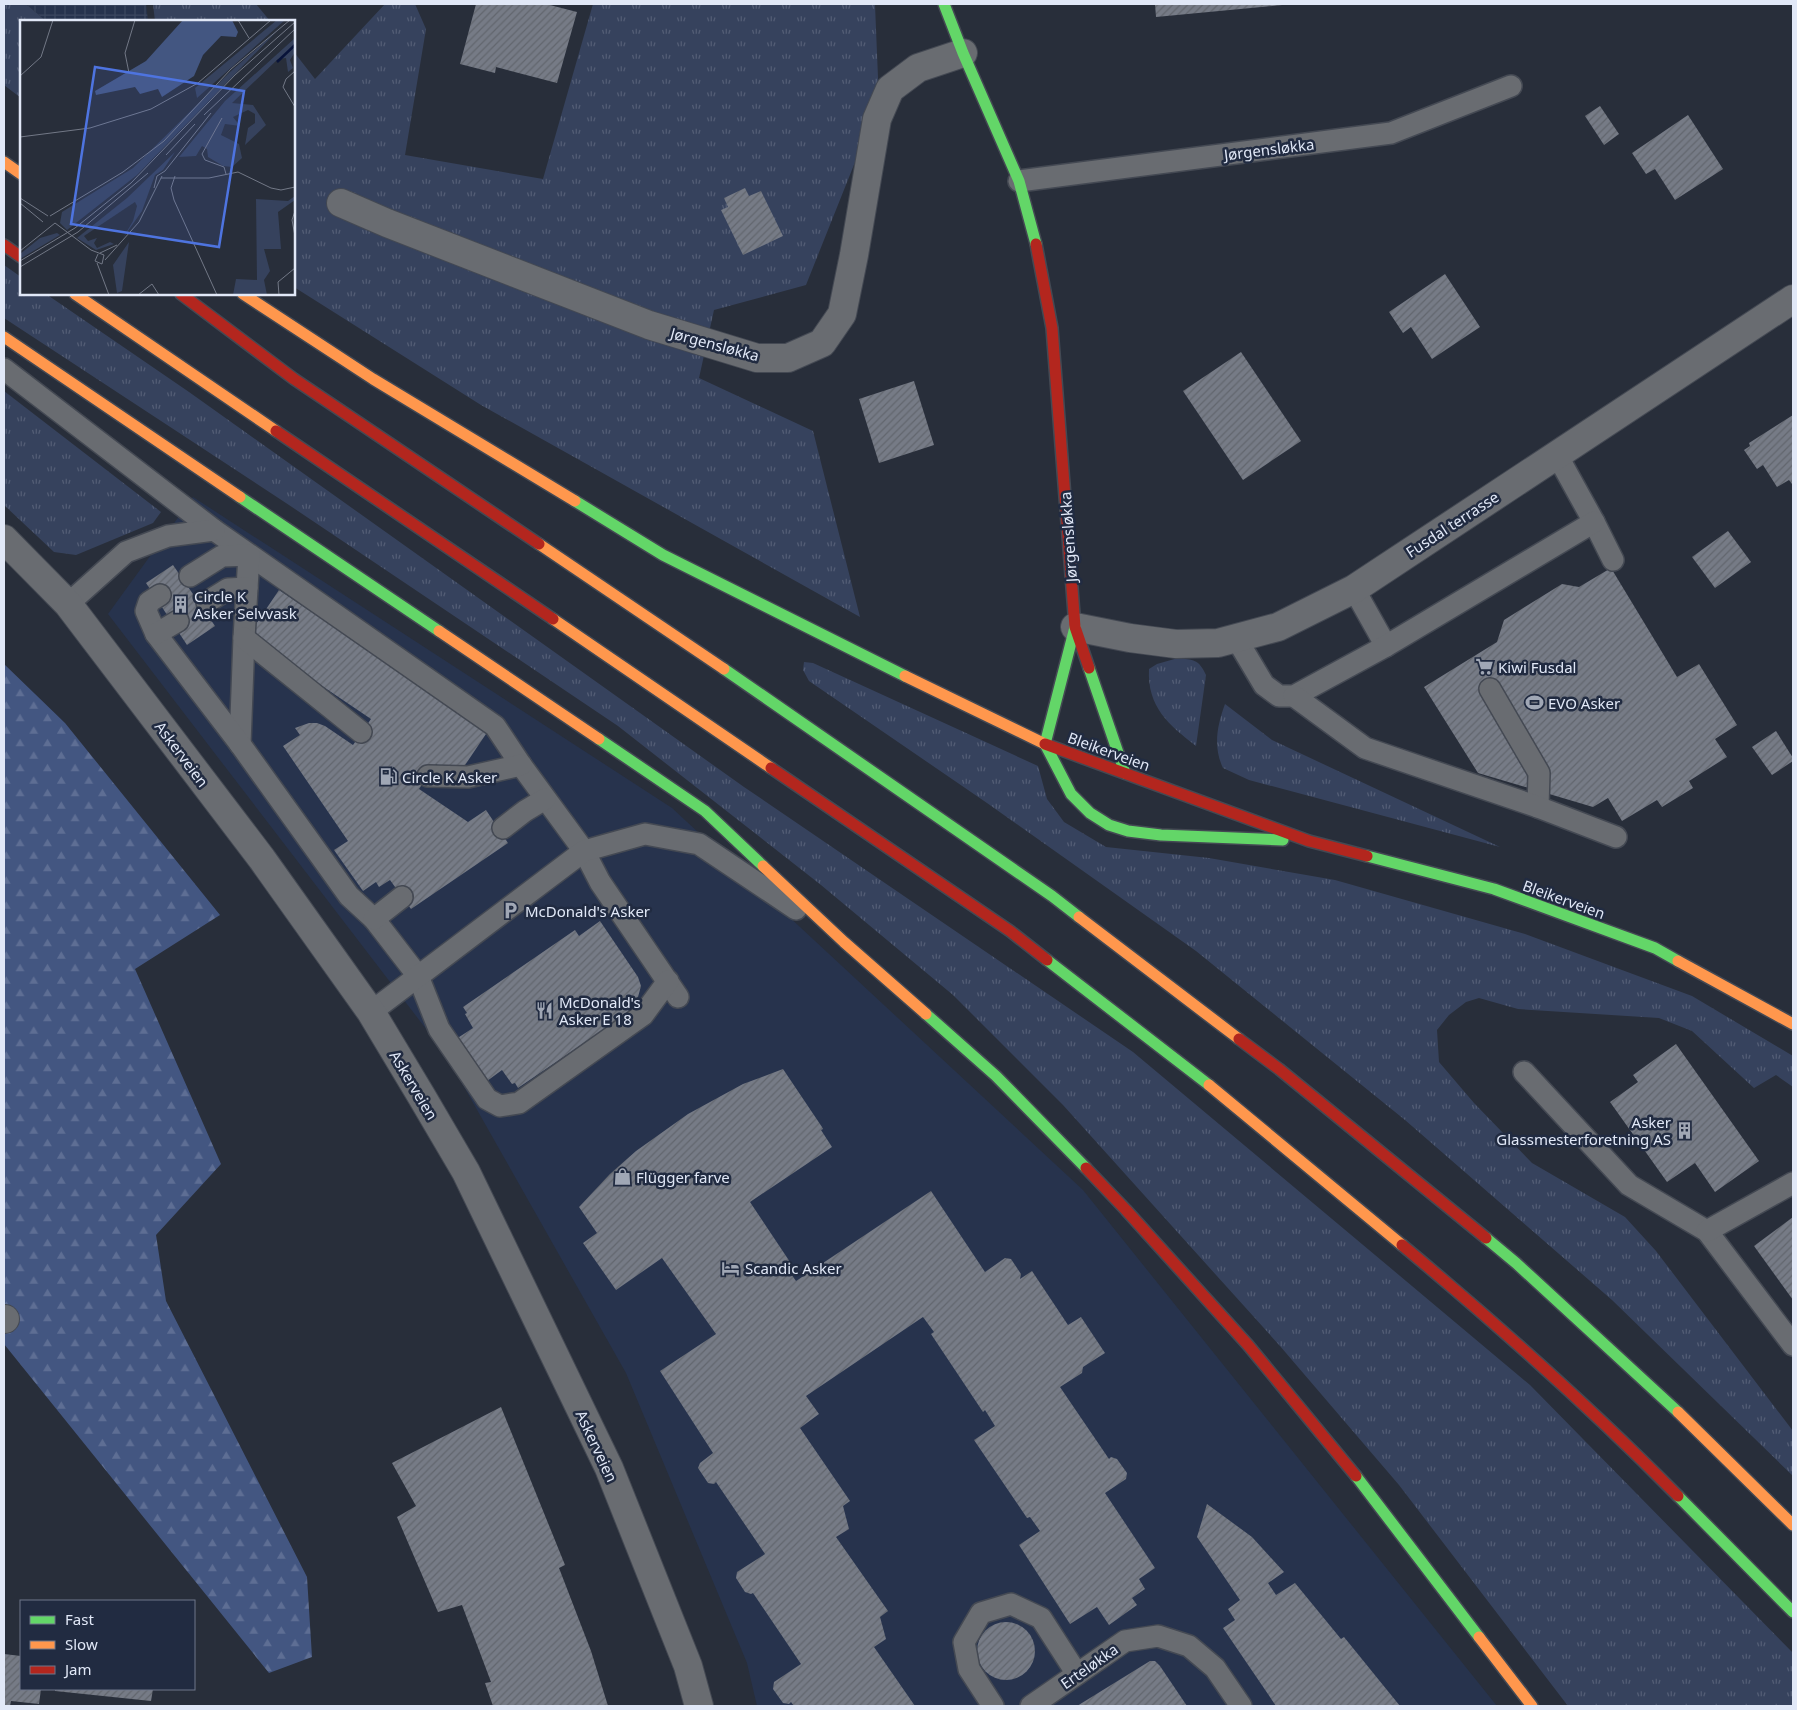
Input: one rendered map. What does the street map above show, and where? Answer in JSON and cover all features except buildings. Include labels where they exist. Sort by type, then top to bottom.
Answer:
[{"type":"main road","name":"Jørgensløkka","points":[[944,4],[1018,181],[1036,241],[1052,328],[1075,627],[1125,774]]},
{"type":"main road","points":[[4,162],[20,173]]},
{"type":"main road","points":[[4,245],[20,256]]},
{"type":"main road","points":[[76,295],[1010,931],[1237,1107],[1474,1306],[1638,1456],[1793,1612]]},
{"type":"main road","points":[[182,295],[294,379],[672,633],[1052,896],[1279,1068],[1516,1263],[1677,1411],[1793,1525]]},
{"type":"main road","points":[[245,295],[373,380],[663,555],[843,646],[1045,744]]},
{"type":"main road","points":[[4,337],[705,811],[844,942],[996,1076],[1126,1210],[1242,1338],[1358,1479],[1532,1706]]},
{"type":"main road","name":"Jørgensløkka","points":[[1045,744],[1075,627]]},
{"type":"main road","name":"Bleikerveien","points":[[1045,744],[1310,841],[1494,889],[1646,945],[1793,1024]]},
{"type":"main road","name":"Bleikerveien","points":[[1045,744],[1071,794],[1090,813],[1109,825],[1128,831],[1162,835],[1310,841]]},
{"type":"street","name":"Jørgensløkka","points":[[341,203],[650,325],[757,358],[788,358],[822,344],[842,314],[877,119],[890,89],[918,68],[963,53]]},
{"type":"street","name":"Fusdal terrasse","points":[[1075,627],[1130,638],[1176,644],[1218,643],[1278,627],[1354,589],[1793,299]]},
{"type":"street","name":"Askerveien","points":[[4,539],[68,604],[262,859],[371,1012],[466,1172],[609,1468],[688,1666],[700,1706]]},
{"type":"lane","name":"Jørgensløkka","points":[[1018,181],[1391,133],[1511,86]]},
{"type":"lane","points":[[4,369],[214,530],[495,726],[545,799],[584,851],[600,882],[673,989],[643,1015],[519,1103],[500,1106],[487,1099],[439,1029],[418,976],[374,919],[349,896],[240,744],[156,634],[146,610],[149,602],[160,595]]},
{"type":"lane","points":[[1557,455],[1613,560]]},
{"type":"lane","points":[[1236,638],[1264,685],[1279,696],[1294,696],[1386,646],[1594,522]]},
{"type":"lane","points":[[68,604],[126,552],[168,536],[214,530]]},
{"type":"lane","points":[[190,576],[222,556],[249,555]]},
{"type":"lane","points":[[240,744],[249,555]]},
{"type":"lane","points":[[207,602],[228,589],[247,588]]},
{"type":"lane","points":[[1354,589],[1386,646]]},
{"type":"lane","points":[[156,634],[178,621]]},
{"type":"lane","points":[[244,638],[362,732]]},
{"type":"lane","points":[[1490,689],[1538,773],[1538,806]]},
{"type":"lane","points":[[1294,696],[1365,748],[1538,806],[1616,837]]},
{"type":"lane","points":[[428,776],[468,777],[521,765]]},
{"type":"lane","points":[[503,828],[545,799]]},
{"type":"lane","points":[[371,1012],[584,851],[645,834],[699,844],[844,942]]},
{"type":"lane","points":[[374,919],[402,897]]},
{"type":"lane","points":[[1524,1072],[1629,1185],[1707,1231],[1793,1345]]},
{"type":"lane","points":[[1707,1231],[1793,1183]]},
{"type":"lane","points":[[993,1706],[969,1669],[964,1642],[981,1613],[1011,1604],[1041,1618],[1077,1674]]},
{"type":"lane","name":"Erteløkka","points":[[1031,1706],[1125,1641],[1158,1636],[1189,1646],[1215,1668],[1242,1706]]},
{"type":"shaded area","points":[[26,4],[146,4],[148,20],[45,20]]},
{"type":"shaded area","points":[[193,497],[672,808],[1083,1190],[1497,1706],[757,1706],[747,1663],[626,1373],[446,1055],[108,614]]},
{"type":"green space","points":[[4,4],[26,4],[45,20],[20,20],[20,97],[4,85]]},
{"type":"green space","points":[[153,4],[256,4],[269,20],[155,20]]},
{"type":"green space","points":[[385,4],[415,4],[426,29],[405,155],[543,179],[593,4],[875,5],[879,102],[806,285],[714,310],[699,378],[813,431],[860,617],[481,405],[295,288],[295,53],[315,79]]},
{"type":"green space","points":[[4,265],[20,276],[20,295],[47,295],[189,392],[744,787],[1133,1052],[1530,1385],[1793,1653],[1793,1706],[1568,1706],[1399,1485],[1280,1346],[1063,1105],[953,995],[821,885],[618,726],[289,505],[4,318]]},
{"type":"green space","points":[[4,391],[161,512],[153,523],[76,555],[54,552],[4,505]]},
{"type":"green space","points":[[1178,658],[1195,661],[1201,666],[1206,675],[1196,746],[1162,714],[1156,705],[1149,682],[1149,669],[1157,664]]},
{"type":"green space","points":[[804,662],[813,663],[1038,766],[1047,799],[1064,822],[1106,847],[1209,858],[1335,880],[1525,934],[1692,996],[1793,1056],[1793,1087],[1776,1075],[1754,1088],[1692,1031],[1659,1018],[1518,1009],[1479,998],[1466,1002],[1449,1015],[1437,1030],[1439,1062],[1474,1103],[1532,1163],[1625,1217],[1656,1251],[1793,1431],[1793,1476],[1612,1300],[1405,1120],[1196,951],[987,803],[809,681],[803,670]]},
{"type":"green space","points":[[4,664],[65,723],[220,915],[135,969],[221,1164],[156,1235],[166,1301],[307,1577],[312,1657],[269,1673],[4,1344]]},
{"type":"green space","points":[[1225,704],[1272,740],[1500,847],[1249,780],[1223,768],[1218,752],[1217,736]]},
{"type":"traffic: fast","points":[[944,4],[963,53],[1019,181],[1036,244]]},
{"type":"traffic: fast","points":[[240,497],[439,631]]},
{"type":"traffic: fast","points":[[575,501],[663,555],[905,676]]},
{"type":"traffic: fast","points":[[1045,744],[1075,627]]},
{"type":"traffic: fast","points":[[1089,668],[1125,773]]},
{"type":"traffic: fast","points":[[724,669],[1052,896],[1079,917]]},
{"type":"traffic: fast","points":[[599,739],[705,811],[763,866]]},
{"type":"traffic: fast","points":[[1045,744],[1071,794],[1090,813],[1109,825],[1128,831],[1161,835],[1283,840]]},
{"type":"traffic: fast","points":[[1367,856],[1494,889],[1655,948],[1678,961]]},
{"type":"traffic: fast","points":[[1047,960],[1209,1085]]},
{"type":"traffic: fast","points":[[926,1014],[996,1076],[1086,1168]]},
{"type":"traffic: fast","points":[[1486,1238],[1516,1263],[1678,1412]]},
{"type":"traffic: fast","points":[[1356,1476],[1479,1637]]},
{"type":"traffic: fast","points":[[1678,1496],[1793,1612]]},
{"type":"traffic: slow","points":[[4,162],[20,173]]},
{"type":"traffic: slow","points":[[76,295],[276,431]]},
{"type":"traffic: slow","points":[[245,295],[373,379],[575,501]]},
{"type":"traffic: slow","points":[[4,337],[240,497]]},
{"type":"traffic: slow","points":[[539,544],[724,669]]},
{"type":"traffic: slow","points":[[553,619],[771,768]]},
{"type":"traffic: slow","points":[[439,631],[599,739]]},
{"type":"traffic: slow","points":[[905,676],[1045,744]]},
{"type":"traffic: slow","points":[[763,866],[844,942],[926,1014]]},
{"type":"traffic: slow","points":[[1079,917],[1239,1039]]},
{"type":"traffic: slow","points":[[1678,961],[1793,1024]]},
{"type":"traffic: slow","points":[[1209,1085],[1402,1245]]},
{"type":"traffic: slow","points":[[1678,1412],[1793,1525]]},
{"type":"traffic: slow","points":[[1479,1637],[1532,1706]]},
{"type":"traffic: jam","points":[[1036,244],[1052,328],[1075,627],[1089,668]]},
{"type":"traffic: jam","points":[[4,245],[20,256]]},
{"type":"traffic: jam","points":[[182,295],[294,379],[539,544]]},
{"type":"traffic: jam","points":[[276,431],[553,619]]},
{"type":"traffic: jam","points":[[1045,744],[1309,841],[1367,856]]},
{"type":"traffic: jam","points":[[771,768],[1010,931],[1047,960]]},
{"type":"traffic: jam","points":[[1239,1039],[1279,1069],[1486,1238]]},
{"type":"traffic: jam","points":[[1086,1168],[1248,1345],[1356,1476]]},
{"type":"traffic: jam","points":[[1402,1245],[1543,1368],[1612,1431],[1678,1496]]},
{"type":"place","name":"Circle K Asker Selvvask","points":[[180,605]]},
{"type":"place","name":"Kiwi Fusdal","points":[[1484,667]]},
{"type":"place","name":"EVO Asker","points":[[1534,703]]},
{"type":"place","name":"Circle K Asker","points":[[388,777]]},
{"type":"place","name":"McDonald's Asker","points":[[511,911]]},
{"type":"place","name":"McDonald's Asker E 18","points":[[545,1011]]},
{"type":"place","name":"Asker Glassmesterforetning AS","points":[[1685,1131]]},
{"type":"place","name":"Flügger farve","points":[[622,1177]]},
{"type":"place","name":"Scandic Asker","points":[[731,1268]]}]
